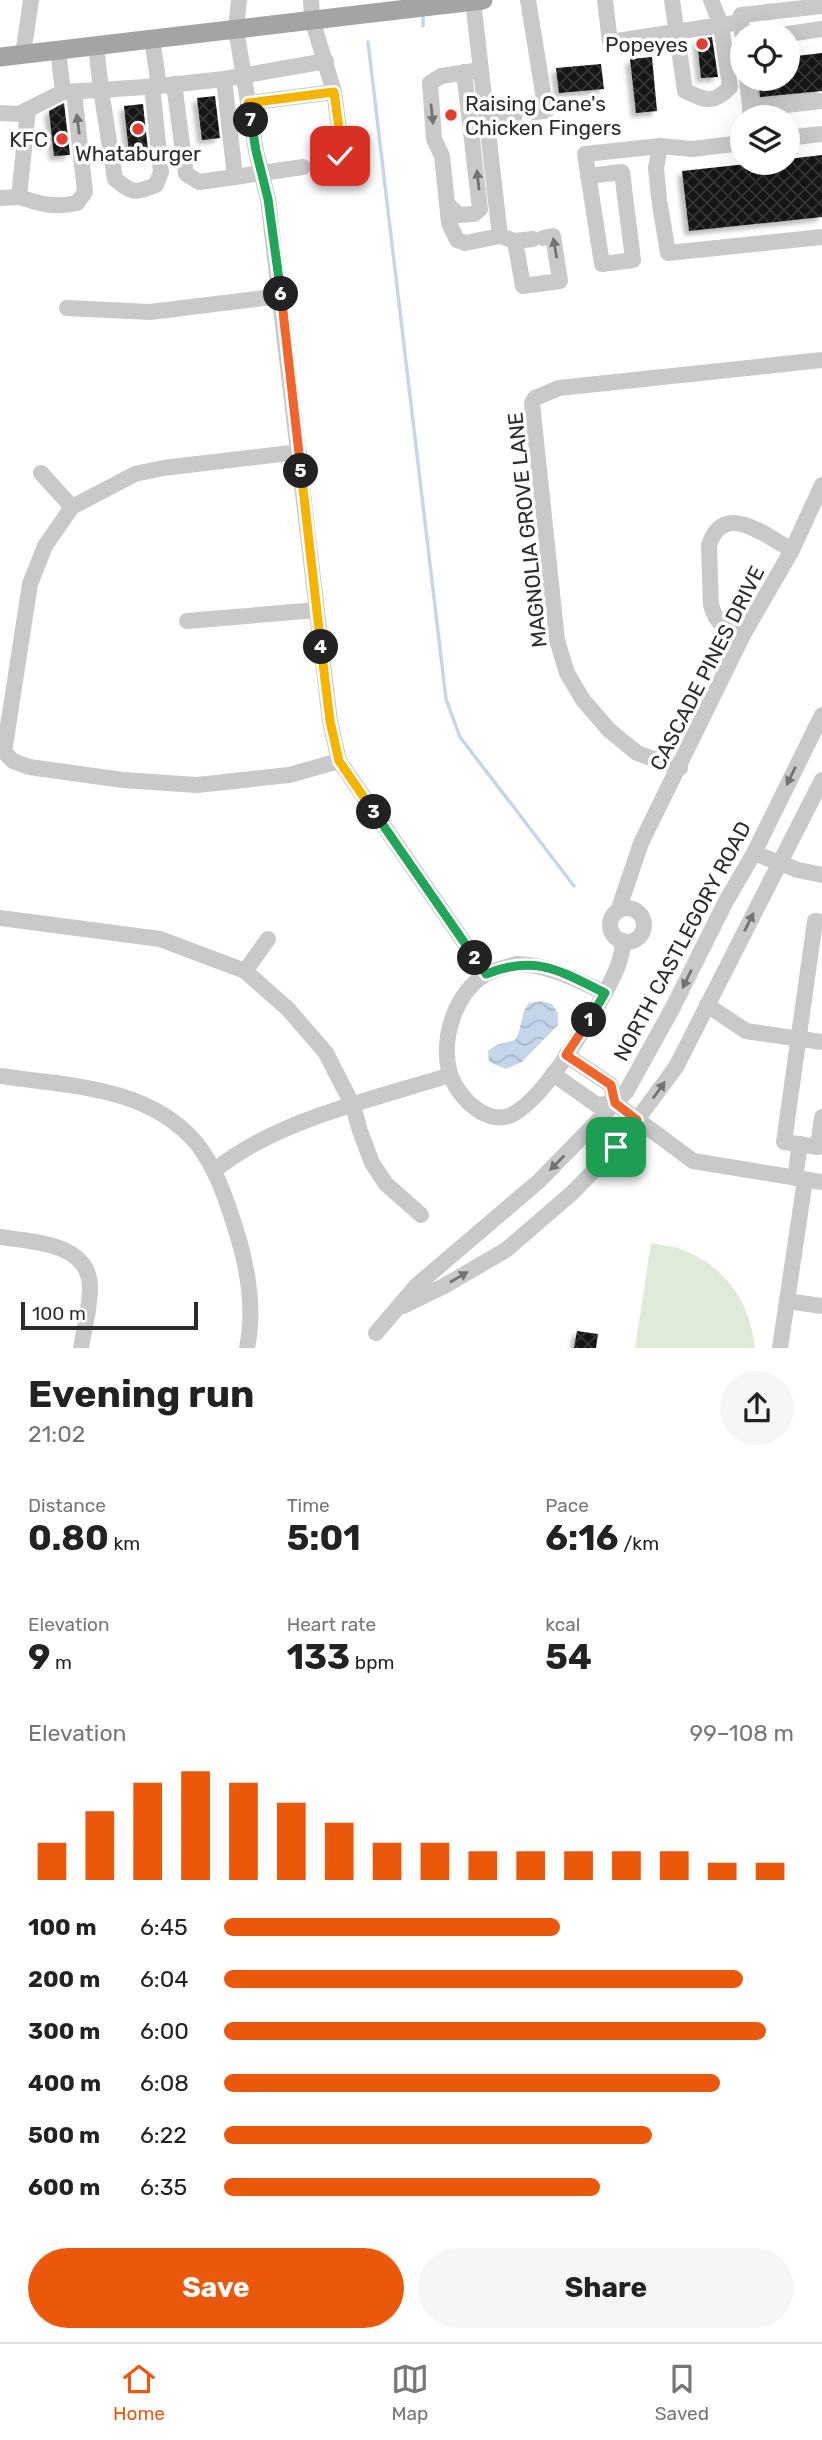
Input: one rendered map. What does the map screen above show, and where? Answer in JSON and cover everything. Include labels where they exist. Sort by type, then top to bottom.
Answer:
[{"type":"main road","points":[[0,57],[236,29],[312,10],[396,10],[470,1]]},
{"type":"street","points":[[23,54],[31,0]]},
{"type":"street","points":[[239,0],[236,29],[268,199],[330,721],[339,761],[486,974]]},
{"type":"street","points":[[528,0],[546,111],[534,112]]},
{"type":"street","points":[[606,0],[610,42],[822,6]]},
{"type":"street","points":[[672,0],[685,91],[705,100],[720,98],[730,87],[720,25],[711,0]]},
{"type":"street","points":[[470,1],[508,239],[523,286],[561,281],[553,236],[538,239],[508,239],[465,243],[457,240],[449,223],[442,156],[434,139],[430,83],[441,76],[481,70]]},
{"type":"street","points":[[312,10],[334,92],[342,150],[333,162],[321,164]]},
{"type":"street","points":[[800,32],[822,29]]},
{"type":"street","points":[[152,39],[161,85],[186,174],[200,182],[303,167]]},
{"type":"street","points":[[96,46],[115,178],[129,191],[137,192],[156,186],[161,172],[161,85]]},
{"type":"street","points":[[0,198],[19,197],[60,207],[77,203],[85,192],[69,92],[58,50]]},
{"type":"street","points":[[0,113],[19,114],[69,92],[224,79],[326,61]]},
{"type":"street","points":[[447,204],[459,215],[474,214],[480,209],[464,72]]},
{"type":"street","points":[[224,79],[235,177]]},
{"type":"street","points":[[248,103],[334,92]]},
{"type":"street","points":[[798,105],[822,101]]},
{"type":"street","points":[[19,197],[28,110]]},
{"type":"street","points":[[487,119],[515,115]]},
{"type":"street","points":[[800,137],[822,134]]},
{"type":"street","points":[[588,176],[622,172],[633,260],[602,264],[588,176],[585,154],[660,146],[692,149],[730,144]]},
{"type":"street","points":[[660,146],[656,168],[668,253],[822,237]]},
{"type":"street","points":[[67,309],[150,313],[281,296]]},
{"type":"street","name":"MAGNOLIA GROVE LANE","points":[[680,768],[637,753],[608,730],[583,700],[567,673],[557,640],[532,403],[535,398],[559,388],[822,360]]},
{"type":"street","points":[[299,452],[163,468],[135,474],[72,507],[46,546],[30,584],[5,752],[13,761],[29,766],[123,780],[197,785],[289,775],[339,761]]},
{"type":"street","points":[[41,473],[72,507]]},
{"type":"street","name":"CASCADE PINES DRIVE","points":[[618,911],[641,843],[743,635],[792,550],[822,485]]},
{"type":"street","points":[[743,635],[725,629],[713,614],[709,545],[712,536],[725,524],[741,523],[792,550]]},
{"type":"street","points":[[187,621],[317,610]]},
{"type":"street","name":"NORTH CASTLEGORY ROAD","points":[[376,1333],[416,1285],[539,1181],[626,1092],[754,853],[822,715]]},
{"type":"street","points":[[398,1308],[444,1286],[506,1250],[572,1193],[616,1147],[676,1067],[822,780]]},
{"type":"street","points":[[754,853],[778,863],[822,875]]},
{"type":"street","name":"CASCADE PINES DRIVE","points":[[632,871],[638,913]]},
{"type":"street","points":[[629,908],[638,913],[643,923],[642,932],[634,940],[623,941],[615,937],[610,927],[614,915],[629,908]]},
{"type":"street","points":[[0,918],[160,939],[245,971],[288,1009],[326,1053],[353,1106],[372,1163],[386,1184],[421,1215]]},
{"type":"street","points":[[822,922],[815,921],[784,1142],[818,1147],[822,1117]]},
{"type":"street","points":[[245,971],[268,939]]},
{"type":"street","points":[[605,993],[564,973],[538,965],[517,964],[486,974],[458,1005],[451,1021],[448,1050],[450,1076],[476,1110],[501,1117],[513,1115],[522,1108],[553,1074],[605,993],[617,970],[623,941]]},
{"type":"street","points":[[707,1005],[746,1031],[822,1042]]},
{"type":"street","points":[[566,1055],[611,1085],[615,1103],[693,1161],[822,1182]]},
{"type":"street","points":[[553,1074],[597,1105],[615,1103]]},
{"type":"street","points":[[0,1076],[112,1093],[135,1100],[167,1117],[197,1144],[223,1190],[242,1247],[250,1308],[251,1332],[247,1348]]},
{"type":"street","points":[[214,1171],[229,1158],[305,1121],[450,1076]]},
{"type":"street","points":[[780,1348],[800,1179],[800,1144]]},
{"type":"street","points":[[0,1237],[53,1245],[72,1254],[86,1271],[90,1287],[81,1348]]},
{"type":"street","points":[[787,1301],[822,1306]]},
{"type":"green space","points":[[651,1243],[684,1250],[699,1257],[724,1277],[742,1302],[753,1332],[755,1348],[635,1348]]},
{"type":"water","points":[[542,1001],[552,1004],[558,1013],[558,1025],[522,1062],[506,1069],[489,1062],[488,1051],[515,1040],[529,1003]]},
{"type":"building","points":[[712,37],[718,77],[701,78],[697,39]]},
{"type":"building","points":[[822,53],[822,91],[760,97],[759,91],[800,91],[800,56]]},
{"type":"building","points":[[652,57],[657,111],[636,113],[630,59]]},
{"type":"building","points":[[601,64],[604,89],[559,93],[556,68]]},
{"type":"building","points":[[215,96],[220,138],[202,140],[197,98]]},
{"type":"building","name":"KFC","points":[[64,103],[70,155],[54,156],[49,111]]},
{"type":"building","name":"Whataburger","points":[[143,104],[149,159],[143,159],[142,152],[129,153],[124,106]]},
{"type":"building","points":[[822,155],[822,217],[689,231],[682,171],[730,166],[730,175],[800,175],[800,158]]},
{"type":"building","points":[[577,1331],[598,1334],[596,1348],[574,1348]]},
{"type":"waterway","points":[[423,14],[423,26]]},
{"type":"waterway","points":[[368,42],[446,699],[460,737],[574,886]]},
{"type":"place","name":"Popeyes","points":[[702,44]]},
{"type":"place","name":"Raising Cane's Chicken Fingers","points":[[451,115]]},
{"type":"place","name":"Whataburger","points":[[138,129]]},
{"type":"place","name":"KFC","points":[[62,139]]},
{"type":"route","points":[[340,156],[342,150],[334,92],[248,103],[268,199],[330,721],[339,761],[486,974],[517,964],[538,965],[564,973],[605,993],[566,1055],[611,1085],[615,1103],[637,1120],[616,1147]]}]
